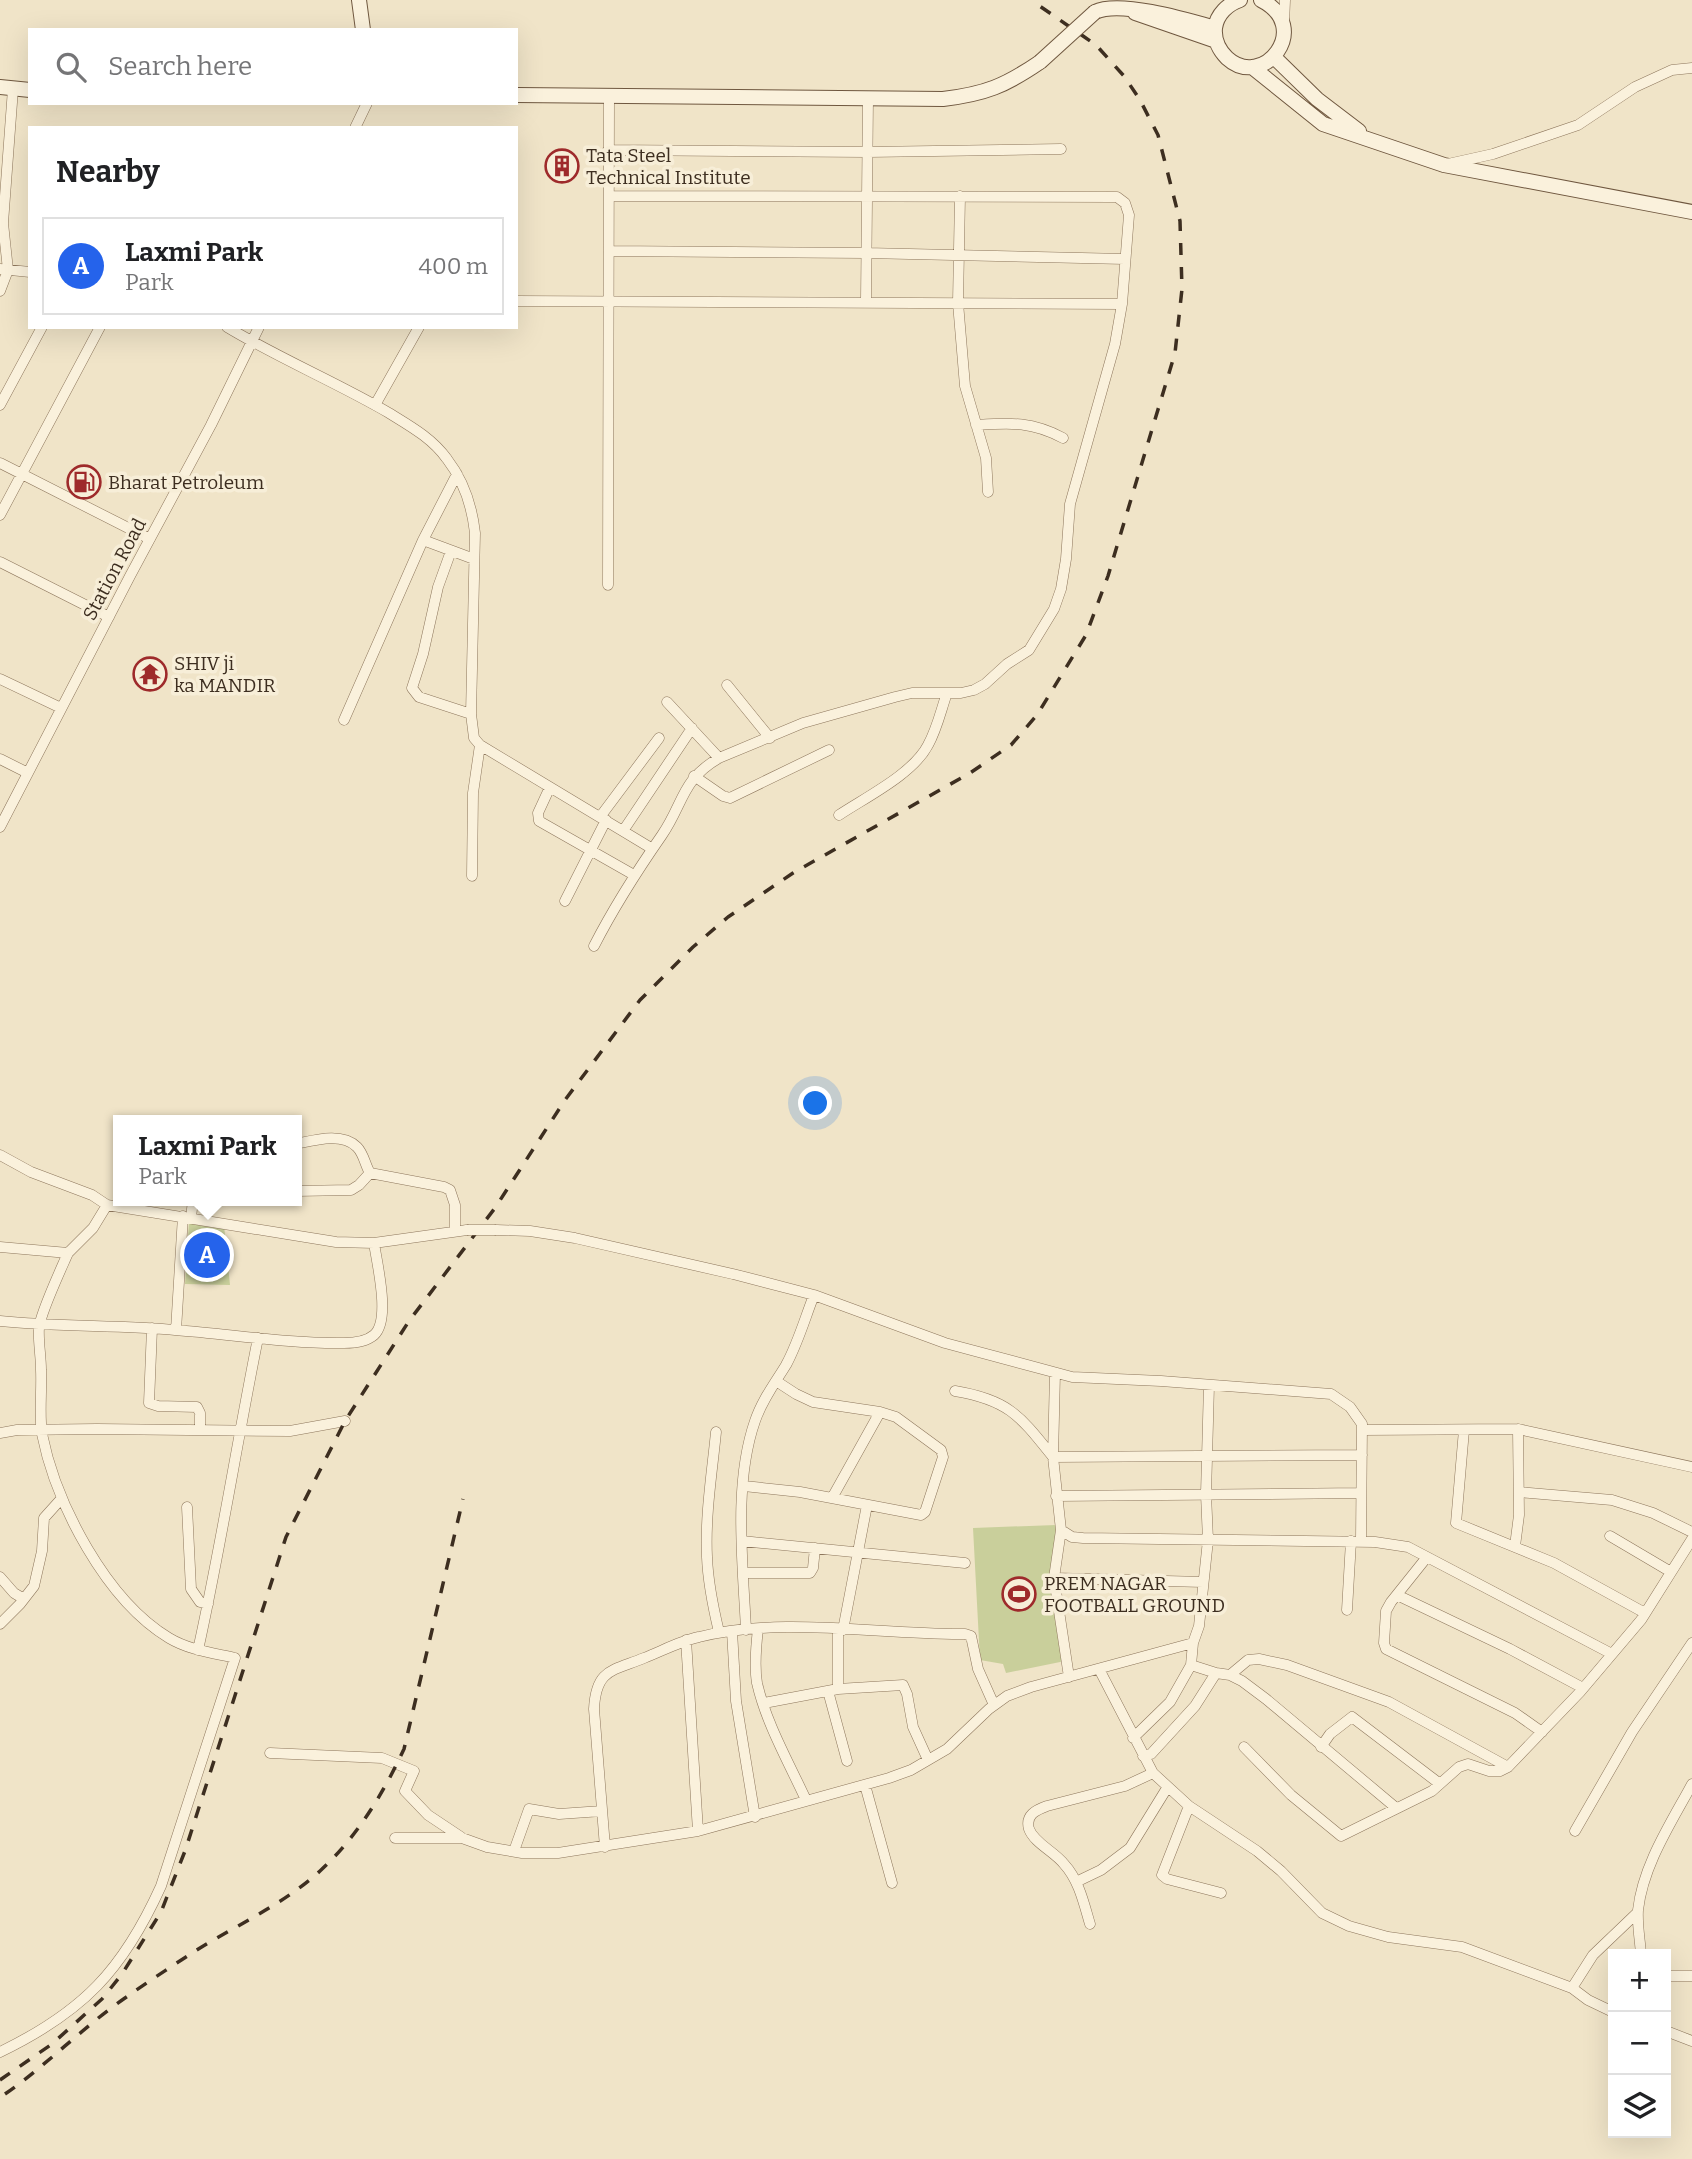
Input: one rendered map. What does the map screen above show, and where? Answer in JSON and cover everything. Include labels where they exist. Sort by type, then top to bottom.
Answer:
[{"type":"street","points":[[359,0],[363,28]]},
{"type":"street","points":[[1240,0],[1226,7],[1219,16],[1216,34],[1221,52],[1229,60],[1240,66],[1252,67],[1264,64],[1281,48],[1283,25],[1272,1]]},
{"type":"street","points":[[518,95],[943,99],[970,96],[994,89],[1040,62],[1095,12],[1108,5],[1125,7],[1140,16],[1216,34]]},
{"type":"street","points":[[1274,57],[1317,99],[1368,138]]},
{"type":"street","points":[[1252,67],[1323,124],[1444,165],[1692,212]]},
{"type":"street","points":[[1444,165],[1493,154],[1578,125],[1635,87],[1672,70],[1692,68]]},
{"type":"street","points":[[0,292],[4,269],[2,223],[6,88],[28,90]]},
{"type":"street","points":[[608,585],[609,95]]},
{"type":"street","points":[[866,301],[868,98]]},
{"type":"street","points":[[356,126],[366,105]]},
{"type":"street","points":[[608,150],[868,152],[1061,149]]},
{"type":"street","points":[[594,946],[634,875],[673,816],[683,792],[694,776],[719,758],[828,715],[895,697],[912,693],[974,690],[1029,650],[1054,608],[1066,559],[1070,504],[1115,344],[1122,304],[1129,215],[1125,203],[1117,197],[609,196]]},
{"type":"street","points":[[960,196],[958,303],[965,386],[986,458],[988,492]]},
{"type":"street","points":[[609,251],[1125,259]]},
{"type":"street","points":[[4,269],[28,272]]},
{"type":"street","points":[[518,301],[1122,304]]},
{"type":"street","points":[[0,405],[41,329]]},
{"type":"street","points":[[0,514],[99,329]]},
{"type":"street","points":[[231,329],[375,405],[433,442],[457,474],[472,509],[474,559],[471,714],[474,738],[480,746],[652,848]]},
{"type":"street","name":"Station Road","points":[[0,827],[258,329]]},
{"type":"street","points":[[375,405],[418,329]]},
{"type":"street","points":[[976,425],[1026,424],[1049,430],[1063,438]]},
{"type":"street","points":[[0,463],[150,539]]},
{"type":"street","points":[[344,720],[423,540],[457,474]]},
{"type":"street","points":[[423,540],[474,559]]},
{"type":"street","points":[[451,551],[438,587],[423,654],[412,688],[419,696],[471,714]]},
{"type":"street","points":[[0,562],[109,617]]},
{"type":"street","points":[[0,679],[61,708]]},
{"type":"street","points":[[727,685],[770,738]]},
{"type":"street","points":[[839,815],[918,760],[936,728],[947,693]]},
{"type":"street","points":[[667,702],[719,758]]},
{"type":"street","points":[[623,831],[692,728]]},
{"type":"street","points":[[565,901],[591,851],[603,819],[659,738]]},
{"type":"street","points":[[472,876],[473,793],[480,746]]},
{"type":"street","points":[[694,776],[730,798],[829,750]]},
{"type":"street","points":[[0,760],[28,773]]},
{"type":"street","points":[[550,787],[538,813],[539,821],[634,875]]},
{"type":"street","points":[[302,1143],[335,1138],[346,1140],[356,1146],[370,1173]]},
{"type":"street","points":[[0,1155],[31,1172],[113,1206]]},
{"type":"street","points":[[302,1191],[351,1190],[370,1173]]},
{"type":"street","points":[[370,1173],[450,1190],[455,1205],[455,1230]]},
{"type":"street","points":[[0,2052],[61,2018],[98,1988],[123,1957],[145,1922],[161,1886],[235,1657],[198,1650],[172,1640],[152,1627],[123,1598],[88,1548],[62,1498],[47,1456],[42,1430],[38,1325],[68,1253],[93,1228],[107,1205]]},
{"type":"street","points":[[114,1206],[336,1242],[374,1243],[455,1230],[530,1231],[575,1238],[814,1295],[945,1343],[1072,1377],[1331,1395],[1350,1407],[1362,1424],[1362,1493],[1347,1610]]},
{"type":"street","points":[[176,1330],[187,1216],[191,1206]]},
{"type":"street","points":[[0,1321],[38,1325],[152,1328],[348,1343],[366,1341],[376,1334],[381,1325],[383,1310],[374,1243]]},
{"type":"street","points":[[0,1247],[68,1253]]},
{"type":"street","points":[[746,1630],[742,1541],[744,1486],[750,1438],[763,1402],[799,1337],[814,1295]]},
{"type":"street","points":[[152,1328],[147,1398],[149,1403],[158,1406],[197,1407],[200,1409],[200,1430]]},
{"type":"street","points":[[198,1650],[258,1338]]},
{"type":"street","points":[[1055,1373],[1053,1457],[1061,1530],[1054,1578],[1069,1677]]},
{"type":"street","points":[[744,1486],[800,1492],[921,1516],[925,1512],[943,1457],[941,1450],[896,1417],[813,1402],[776,1381]]},
{"type":"street","points":[[1133,1738],[1170,1702],[1191,1665],[1199,1626],[1208,1541],[1206,1494],[1209,1385]]},
{"type":"street","points":[[955,1391],[993,1401],[1012,1410],[1053,1457],[1362,1455]]},
{"type":"street","points":[[832,1498],[880,1412]]},
{"type":"street","points":[[0,1433],[18,1430],[290,1431],[345,1421]]},
{"type":"street","points":[[1362,1430],[1518,1429],[1692,1467]]},
{"type":"street","points":[[1515,1546],[1519,1515],[1518,1429]]},
{"type":"street","points":[[1464,1430],[1457,1523],[1553,1563],[1645,1613]]},
{"type":"street","points":[[716,1432],[707,1557],[710,1593],[719,1632]]},
{"type":"street","points":[[1519,1492],[1612,1500],[1653,1513],[1692,1532]]},
{"type":"street","points":[[1056,1496],[1362,1493]]},
{"type":"street","points":[[0,1623],[34,1586],[44,1518],[62,1498]]},
{"type":"street","points":[[848,1761],[833,1690],[841,1630],[867,1505]]},
{"type":"street","points":[[187,1507],[191,1589],[200,1602],[208,1604]]},
{"type":"street","points":[[1061,1530],[1072,1537],[1356,1541],[1408,1547],[1612,1654]]},
{"type":"street","points":[[1610,1536],[1671,1572]]},
{"type":"street","points":[[1244,1747],[1291,1795],[1341,1836],[1432,1791],[1459,1767],[1468,1764],[1489,1771],[1500,1771],[1508,1767],[1542,1732],[1612,1654],[1645,1613],[1692,1539]]},
{"type":"street","points":[[742,1541],[965,1563]]},
{"type":"street","points":[[743,1573],[810,1573],[813,1568],[814,1548]]},
{"type":"street","points":[[1427,1558],[1386,1611],[1386,1649],[1515,1713],[1542,1732]]},
{"type":"street","points":[[0,1577],[14,1593],[24,1599]]},
{"type":"street","points":[[1054,1578],[1203,1582]]},
{"type":"street","points":[[1397,1595],[1510,1649],[1583,1688]]},
{"type":"street","points":[[758,1629],[757,1683],[806,1800]]},
{"type":"street","points":[[604,1847],[594,1709],[597,1687],[601,1678],[616,1669],[687,1640],[719,1632],[758,1629],[965,1634],[971,1636],[978,1669],[994,1705]]},
{"type":"street","points":[[732,1631],[736,1701],[755,1817]]},
{"type":"street","points":[[687,1640],[698,1831]]},
{"type":"street","points":[[270,1753],[382,1758],[398,1763],[414,1771],[405,1791],[428,1815],[462,1838],[487,1847],[558,1853],[698,1831],[755,1817],[911,1770],[947,1749],[1007,1696],[1194,1643]]},
{"type":"street","points":[[1576,1831],[1632,1732],[1692,1643]]},
{"type":"street","points":[[1230,1675],[1248,1660],[1259,1659],[1287,1665],[1389,1702],[1508,1767]]},
{"type":"street","points":[[1191,1665],[1230,1675],[1266,1699],[1395,1807]]},
{"type":"street","points":[[1099,1669],[1153,1773],[1189,1806],[1257,1851],[1322,1913],[1334,1920],[1388,1937],[1462,1947],[1572,1988],[1608,2010]]},
{"type":"street","points":[[1143,1756],[1151,1754],[1195,1706],[1216,1673]]},
{"type":"street","points":[[764,1703],[833,1690],[903,1685],[913,1727],[928,1760]]},
{"type":"street","points":[[1321,1747],[1330,1734],[1352,1717],[1440,1784]]},
{"type":"street","points":[[1090,1924],[1076,1882],[1066,1866],[1034,1836],[1029,1828],[1029,1818],[1035,1811],[1047,1806],[1125,1786],[1153,1773]]},
{"type":"street","points":[[1641,1949],[1638,1912],[1648,1870],[1692,1784]]},
{"type":"street","points":[[865,1785],[892,1884]]},
{"type":"street","points":[[1076,1882],[1101,1870],[1130,1848],[1167,1788]]},
{"type":"street","points":[[1189,1806],[1162,1875],[1167,1879],[1221,1893]]},
{"type":"street","points":[[514,1851],[529,1809],[559,1814],[602,1811]]},
{"type":"street","points":[[395,1838],[462,1838]]},
{"type":"street","points":[[1572,1988],[1593,1955],[1638,1912]]},
{"type":"street","points":[[1671,1976],[1692,1976]]},
{"type":"street","points":[[1671,2033],[1692,2041]]},
{"type":"green space","points":[[189,1221],[224,1225],[230,1285],[185,1284]]},
{"type":"green space","name":"PREM NAGAR FOOTBALL GROUND","points":[[1056,1525],[1065,1661],[1006,1673],[1003,1664],[980,1660],[973,1528]]},
{"type":"railway","points":[[0,2080],[52,2044],[102,1999],[122,1974],[161,1912],[185,1851],[286,1537],[345,1421],[409,1321],[495,1208],[565,1100],[640,1000],[693,947],[728,917],[793,873],[970,773],[1011,745],[1037,715],[1086,635],[1108,576],[1175,353],[1182,289],[1180,221],[1158,135],[1124,76],[1096,45],[1031,0]]},
{"type":"railway","points":[[5,2094],[125,1998],[306,1882],[346,1844],[378,1798],[404,1749],[463,1499]]},
{"type":"place","name":"Tata Steel Technical Institute","points":[[562,166]]},
{"type":"place","name":"Bharat Petroleum","points":[[84,482]]},
{"type":"place","name":"SHIV ji ka MANDIR","points":[[150,674]]},
{"type":"place","name":"Laxmi Park","points":[[207,1255]]},
{"type":"place","name":"PREM NAGAR FOOTBALL GROUND","points":[[1019,1594]]}]
